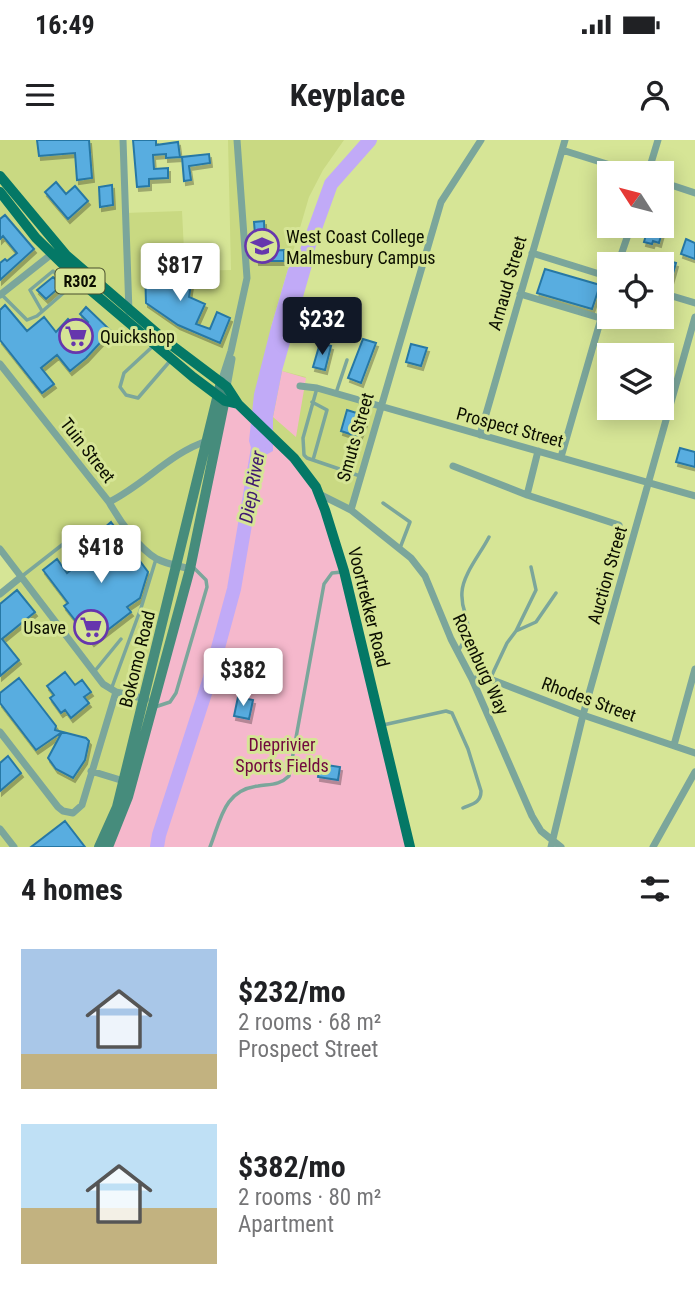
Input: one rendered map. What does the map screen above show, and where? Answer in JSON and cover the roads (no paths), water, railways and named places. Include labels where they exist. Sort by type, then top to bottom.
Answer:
[{"type":"main road","name":"Voortrekker Road","points":[[0,176],[55,251],[74,284],[221,398],[242,408]]},
{"type":"main road","name":"Voortrekker Road","points":[[0,191],[55,251],[224,384],[242,408],[301,467],[319,494],[344,571],[410,847]]},
{"type":"main road","points":[[221,398],[224,384]]},
{"type":"main road","name":"Bokomo Road","points":[[108,847],[124,810],[144,698],[207,440],[221,398]]},
{"type":"main road","name":"Bokomo Road","points":[[99,847],[127,782],[154,705],[190,567],[221,398]]},
{"type":"street","points":[[123,140],[130,308],[127,323]]},
{"type":"street","points":[[224,384],[247,278],[237,140]]},
{"type":"street","name":"Smuts Street","points":[[351,510],[441,202],[481,140]]},
{"type":"street","name":"Arnaud Street","points":[[480,435],[565,140]]},
{"type":"street","points":[[652,161],[658,140]]},
{"type":"street","points":[[562,150],[597,161]]},
{"type":"street","points":[[674,186],[695,193]]},
{"type":"street","points":[[1,295],[55,251]]},
{"type":"street","points":[[532,253],[597,273]]},
{"type":"street","points":[[520,294],[597,317]]},
{"type":"street","points":[[674,297],[695,303]]},
{"type":"street","name":"Auction Street","points":[[552,845],[583,715],[695,317]]},
{"type":"street","points":[[561,457],[597,329]]},
{"type":"street","name":"Tuin Street","points":[[0,364],[109,502],[119,521],[156,559],[190,567]]},
{"type":"street","name":"Prospect Street","points":[[300,386],[317,388],[695,496]]},
{"type":"street","points":[[109,502],[123,495],[180,452],[207,440]]},
{"type":"street","points":[[527,495],[538,450]]},
{"type":"street","points":[[453,466],[527,495],[619,525]]},
{"type":"street","name":"Rozenburg Way","points":[[319,494],[351,510],[411,558],[425,576],[532,816],[552,845],[561,847]]},
{"type":"street","points":[[119,521],[118,509],[123,495]]},
{"type":"street","points":[[0,549],[93,673],[113,690],[144,698],[154,705]]},
{"type":"street","points":[[0,594],[21,577]]},
{"type":"street","points":[[674,745],[695,669]]},
{"type":"street","name":"Rhodes Street","points":[[472,678],[490,679],[583,715],[695,753]]},
{"type":"street","name":"Bokomo Road","points":[[0,732],[58,807],[69,813],[82,805],[113,690]]},
{"type":"street","points":[[91,771],[127,782]]},
{"type":"street","points":[[653,847],[695,772]]},
{"type":"street","points":[[0,829],[14,847]]},
{"type":"lane","points":[[1,295],[27,320],[42,312],[74,284],[53,271],[30,289],[42,312]]},
{"type":"lane","points":[[154,345],[124,373],[120,387],[126,395],[138,398],[172,359]]},
{"type":"lane","points":[[335,395],[347,360]]},
{"type":"lane","points":[[317,388],[302,448],[304,455],[360,475]]},
{"type":"lane","points":[[312,402],[324,406],[327,410],[313,460]]},
{"type":"lane","points":[[383,503],[410,522],[399,550]]},
{"type":"lane","points":[[21,577],[85,527]]},
{"type":"lane","points":[[458,652],[468,635],[469,627],[461,595],[463,586],[489,537]]},
{"type":"lane","points":[[113,690],[156,559]]},
{"type":"lane","points":[[154,705],[166,704],[176,693],[207,587],[206,580],[190,567]]},
{"type":"lane","points":[[490,679],[536,590],[531,567]]},
{"type":"lane","points":[[210,847],[226,804],[235,794],[242,789],[283,781],[289,776],[324,584],[332,573],[344,571]]},
{"type":"lane","points":[[516,631],[536,622],[556,593]]},
{"type":"lane","points":[[93,673],[121,639]]},
{"type":"lane","points":[[381,726],[446,711],[452,713],[468,749],[481,791],[477,802],[463,807]]},
{"type":"waterway","name":"Diep River","points":[[305,256],[331,184],[370,140]]},
{"type":"waterway","name":"Diep River","points":[[157,847],[209,681],[234,589],[259,442]]},
{"type":"place","name":"West Coast College Malmesbury Campus","points":[[262,246]]},
{"type":"place","name":"Quickshop","points":[[76,336]]},
{"type":"place","name":"Usave","points":[[91,627]]},
{"type":"park label","name":"Dieprivier Sports Fields","points":[[282,754]]}]
